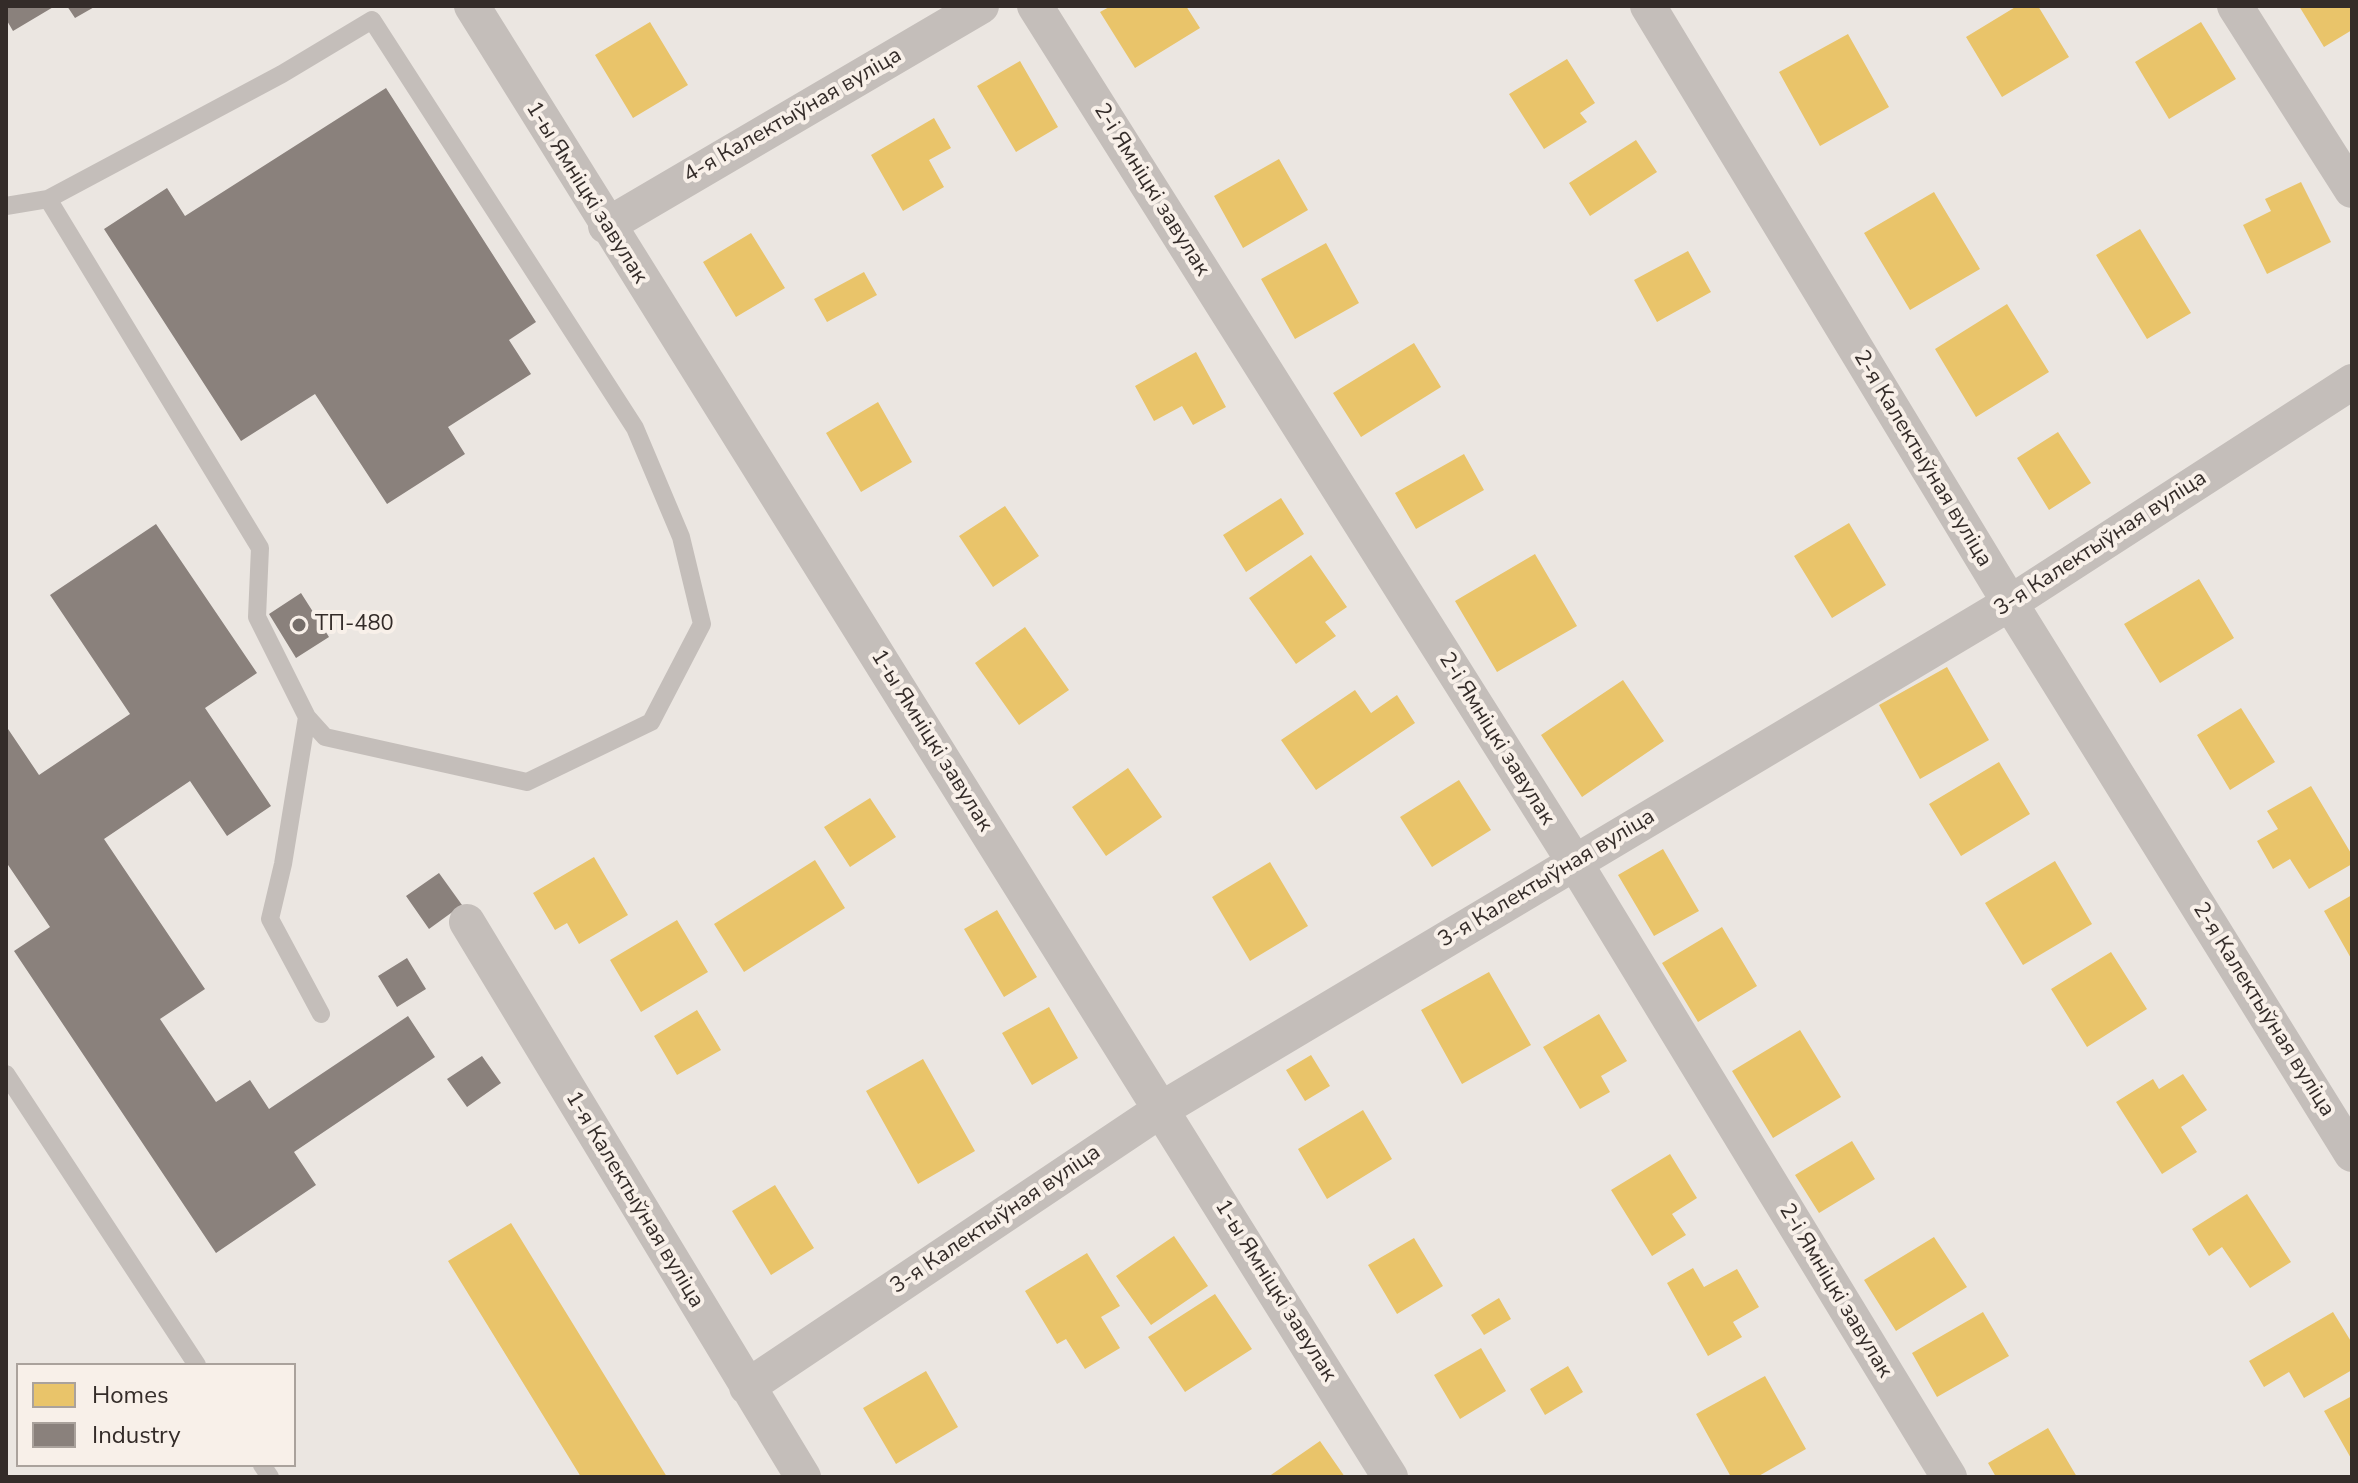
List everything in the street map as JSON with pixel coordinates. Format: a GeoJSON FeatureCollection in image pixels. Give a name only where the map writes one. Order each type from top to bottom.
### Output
{"type":"FeatureCollection","features":[{"type":"Feature","properties":{"kind":"street","name":"1-ы Ямніцкі завулак"},"geometry":{"type":"LineString","coordinates":[[472,6],[606,226],[1390,1477]]}},
{"type":"Feature","properties":{"kind":"street","name":"4-я Калектыўная вуліца"},"geometry":{"type":"LineString","coordinates":[[606,226],[981,6]]}},
{"type":"Feature","properties":{"kind":"street","name":"2-і Ямніцкі завулак"},"geometry":{"type":"LineString","coordinates":[[1035,6],[1575,863],[1949,1477]]}},
{"type":"Feature","properties":{"kind":"street","name":"2-я Калектыўная вуліца"},"geometry":{"type":"LineString","coordinates":[[1648,6],[2010,603],[2352,1154]]}},
{"type":"Feature","properties":{"kind":"street"},"geometry":{"type":"LineString","coordinates":[[2235,6],[2352,190]]}},
{"type":"Feature","properties":{"kind":"street","name":"3-я Калектыўная вуліца"},"geometry":{"type":"LineString","coordinates":[[747,1387],[1162,1109],[2010,603],[2352,382]]}},
{"type":"Feature","properties":{"kind":"street","name":"1-я Калектыўная вуліца"},"geometry":{"type":"LineString","coordinates":[[467,922],[803,1477]]}},
{"type":"Feature","properties":{"kind":"lane"},"geometry":{"type":"LineString","coordinates":[[6,206],[48,199],[282,74],[372,20],[635,428],[681,537],[702,624],[651,722],[527,782],[325,737],[307,717],[257,617],[260,548],[48,199]]}},
{"type":"Feature","properties":{"kind":"lane"},"geometry":{"type":"LineString","coordinates":[[307,717],[283,864],[270,919],[321,1014]]}},
{"type":"Feature","properties":{"kind":"lane"},"geometry":{"type":"LineString","coordinates":[[6,1074],[196,1363]]}},
{"type":"Feature","properties":{"kind":"building: Homes"},"geometry":{"type":"Polygon","coordinates":[[[1111,6],[1186,6],[1200,28],[1135,68],[1100,12],[1111,6]]]}},
{"type":"Feature","properties":{"kind":"building: Homes"},"geometry":{"type":"Polygon","coordinates":[[[2017,6],[2038,6],[2069,57],[2002,97],[1966,37],[2017,6]]]}},
{"type":"Feature","properties":{"kind":"building: Homes"},"geometry":{"type":"Polygon","coordinates":[[[2299,6],[2352,6],[2352,30],[2324,47],[2299,6]]]}},
{"type":"Feature","properties":{"kind":"building: Homes"},"geometry":{"type":"Polygon","coordinates":[[[650,22],[688,85],[633,118],[595,55],[650,22]]]}},
{"type":"Feature","properties":{"kind":"building: Homes"},"geometry":{"type":"Polygon","coordinates":[[[2201,22],[2236,79],[2169,119],[2135,62],[2201,22]]]}},
{"type":"Feature","properties":{"kind":"building: Homes"},"geometry":{"type":"Polygon","coordinates":[[[1848,34],[1889,107],[1820,146],[1779,72],[1848,34]]]}},
{"type":"Feature","properties":{"kind":"building: Homes"},"geometry":{"type":"Polygon","coordinates":[[[1567,59],[1595,103],[1580,113],[1587,122],[1544,149],[1509,94],[1567,59]]]}},
{"type":"Feature","properties":{"kind":"building: Homes"},"geometry":{"type":"Polygon","coordinates":[[[1020,61],[1058,127],[1016,152],[977,86],[1020,61]]]}},
{"type":"Feature","properties":{"kind":"building: Homes"},"geometry":{"type":"Polygon","coordinates":[[[934,118],[951,148],[929,160],[944,187],[903,211],[871,155],[934,118]]]}},
{"type":"Feature","properties":{"kind":"building: Homes"},"geometry":{"type":"Polygon","coordinates":[[[1636,140],[1657,172],[1590,216],[1569,183],[1636,140]]]}},
{"type":"Feature","properties":{"kind":"building: Homes"},"geometry":{"type":"Polygon","coordinates":[[[1279,159],[1308,210],[1243,248],[1214,196],[1279,159]]]}},
{"type":"Feature","properties":{"kind":"building: Homes"},"geometry":{"type":"Polygon","coordinates":[[[2301,182],[2331,242],[2267,274],[2243,225],[2271,211],[2265,199],[2301,182]]]}},
{"type":"Feature","properties":{"kind":"building: Homes"},"geometry":{"type":"Polygon","coordinates":[[[1934,192],[1980,269],[1910,310],[1864,233],[1934,192]]]}},
{"type":"Feature","properties":{"kind":"building: Homes"},"geometry":{"type":"Polygon","coordinates":[[[2140,229],[2191,313],[2147,339],[2096,255],[2140,229]]]}},
{"type":"Feature","properties":{"kind":"building: Homes"},"geometry":{"type":"Polygon","coordinates":[[[751,233],[785,288],[736,317],[703,262],[751,233]]]}},
{"type":"Feature","properties":{"kind":"building: Homes"},"geometry":{"type":"Polygon","coordinates":[[[1326,243],[1359,303],[1295,339],[1261,279],[1326,243]]]}},
{"type":"Feature","properties":{"kind":"building: Homes"},"geometry":{"type":"Polygon","coordinates":[[[1688,251],[1711,292],[1657,322],[1634,280],[1688,251]]]}},
{"type":"Feature","properties":{"kind":"building: Homes"},"geometry":{"type":"Polygon","coordinates":[[[864,272],[877,295],[827,322],[814,299],[864,272]]]}},
{"type":"Feature","properties":{"kind":"building: Homes"},"geometry":{"type":"Polygon","coordinates":[[[2007,304],[2049,372],[1976,417],[1935,349],[2007,304]]]}},
{"type":"Feature","properties":{"kind":"building: Homes"},"geometry":{"type":"Polygon","coordinates":[[[1414,343],[1441,387],[1361,437],[1333,393],[1414,343]]]}},
{"type":"Feature","properties":{"kind":"building: Homes"},"geometry":{"type":"Polygon","coordinates":[[[1196,352],[1226,407],[1193,425],[1182,406],[1154,421],[1135,386],[1196,352]]]}},
{"type":"Feature","properties":{"kind":"building: Homes"},"geometry":{"type":"Polygon","coordinates":[[[878,402],[912,462],[861,492],[826,433],[878,402]]]}},
{"type":"Feature","properties":{"kind":"building: Homes"},"geometry":{"type":"Polygon","coordinates":[[[2058,432],[2091,483],[2049,510],[2017,458],[2058,432]]]}},
{"type":"Feature","properties":{"kind":"building: Homes"},"geometry":{"type":"Polygon","coordinates":[[[1464,454],[1484,490],[1416,529],[1395,493],[1464,454]]]}},
{"type":"Feature","properties":{"kind":"building: Homes"},"geometry":{"type":"Polygon","coordinates":[[[1281,498],[1304,534],[1246,572],[1223,535],[1281,498]]]}},
{"type":"Feature","properties":{"kind":"building: Homes"},"geometry":{"type":"Polygon","coordinates":[[[1005,506],[1039,556],[993,587],[959,536],[1005,506]]]}},
{"type":"Feature","properties":{"kind":"building: Homes"},"geometry":{"type":"Polygon","coordinates":[[[1849,523],[1886,585],[1832,618],[1794,556],[1849,523]]]}},
{"type":"Feature","properties":{"kind":"building: Homes"},"geometry":{"type":"Polygon","coordinates":[[[1535,554],[1577,626],[1497,672],[1455,601],[1535,554]]]}},
{"type":"Feature","properties":{"kind":"building: Homes"},"geometry":{"type":"Polygon","coordinates":[[[1311,555],[1347,607],[1325,622],[1336,636],[1296,664],[1249,598],[1311,555]]]}},
{"type":"Feature","properties":{"kind":"building: Homes"},"geometry":{"type":"Polygon","coordinates":[[[2199,579],[2234,638],[2160,683],[2124,624],[2199,579]]]}},
{"type":"Feature","properties":{"kind":"building: Homes"},"geometry":{"type":"Polygon","coordinates":[[[1025,627],[1069,690],[1019,725],[975,663],[1025,627]]]}},
{"type":"Feature","properties":{"kind":"building: Homes"},"geometry":{"type":"Polygon","coordinates":[[[1947,667],[1989,740],[1920,779],[1879,705],[1947,667]]]}},
{"type":"Feature","properties":{"kind":"building: Homes"},"geometry":{"type":"Polygon","coordinates":[[[1623,680],[1664,741],[1582,797],[1541,735],[1623,680]]]}},
{"type":"Feature","properties":{"kind":"building: Homes"},"geometry":{"type":"Polygon","coordinates":[[[1355,690],[1371,713],[1397,695],[1415,723],[1316,790],[1281,740],[1355,690]]]}},
{"type":"Feature","properties":{"kind":"building: Homes"},"geometry":{"type":"Polygon","coordinates":[[[2241,708],[2275,762],[2230,790],[2197,735],[2241,708]]]}},
{"type":"Feature","properties":{"kind":"building: Homes"},"geometry":{"type":"Polygon","coordinates":[[[1999,762],[2030,814],[1961,856],[1929,804],[1999,762]]]}},
{"type":"Feature","properties":{"kind":"building: Homes"},"geometry":{"type":"Polygon","coordinates":[[[1128,768],[1162,817],[1106,856],[1072,807],[1128,768]]]}},
{"type":"Feature","properties":{"kind":"building: Homes"},"geometry":{"type":"Polygon","coordinates":[[[1459,780],[1491,830],[1432,867],[1400,817],[1459,780]]]}},
{"type":"Feature","properties":{"kind":"building: Homes"},"geometry":{"type":"Polygon","coordinates":[[[2311,786],[2352,855],[2352,864],[2309,889],[2290,859],[2273,869],[2257,841],[2278,829],[2267,811],[2311,786]]]}},
{"type":"Feature","properties":{"kind":"building: Homes"},"geometry":{"type":"Polygon","coordinates":[[[870,798],[896,837],[850,867],[824,827],[870,798]]]}},
{"type":"Feature","properties":{"kind":"building: Homes"},"geometry":{"type":"Polygon","coordinates":[[[1663,849],[1699,911],[1654,936],[1618,875],[1663,849]]]}},
{"type":"Feature","properties":{"kind":"building: Homes"},"geometry":{"type":"Polygon","coordinates":[[[594,857],[628,915],[579,944],[567,923],[555,930],[533,893],[594,857]]]}},
{"type":"Feature","properties":{"kind":"building: Homes"},"geometry":{"type":"Polygon","coordinates":[[[815,860],[845,908],[744,972],[714,924],[815,860]]]}},
{"type":"Feature","properties":{"kind":"building: Homes"},"geometry":{"type":"Polygon","coordinates":[[[2055,861],[2092,924],[2023,965],[1985,903],[2055,861]]]}},
{"type":"Feature","properties":{"kind":"building: Homes"},"geometry":{"type":"Polygon","coordinates":[[[1270,862],[1308,926],[1250,961],[1212,897],[1270,862]]]}},
{"type":"Feature","properties":{"kind":"building: Homes"},"geometry":{"type":"Polygon","coordinates":[[[2352,895],[2352,960],[2324,911],[2352,895]]]}},
{"type":"Feature","properties":{"kind":"building: Homes"},"geometry":{"type":"Polygon","coordinates":[[[997,910],[1037,977],[1004,997],[964,929],[997,910]]]}},
{"type":"Feature","properties":{"kind":"building: Homes"},"geometry":{"type":"Polygon","coordinates":[[[677,920],[708,972],[641,1012],[610,960],[677,920]]]}},
{"type":"Feature","properties":{"kind":"building: Homes"},"geometry":{"type":"Polygon","coordinates":[[[1722,927],[1757,986],[1698,1022],[1662,963],[1722,927]]]}},
{"type":"Feature","properties":{"kind":"building: Homes"},"geometry":{"type":"Polygon","coordinates":[[[2111,952],[2147,1009],[2087,1047],[2051,989],[2111,952]]]}},
{"type":"Feature","properties":{"kind":"building: Homes"},"geometry":{"type":"Polygon","coordinates":[[[1489,972],[1531,1045],[1462,1084],[1421,1010],[1489,972]]]}},
{"type":"Feature","properties":{"kind":"building: Homes"},"geometry":{"type":"Polygon","coordinates":[[[1049,1007],[1078,1058],[1032,1085],[1002,1033],[1049,1007]]]}},
{"type":"Feature","properties":{"kind":"building: Homes"},"geometry":{"type":"Polygon","coordinates":[[[697,1010],[721,1050],[677,1075],[654,1036],[697,1010]]]}},
{"type":"Feature","properties":{"kind":"building: Homes"},"geometry":{"type":"Polygon","coordinates":[[[1599,1014],[1627,1061],[1601,1076],[1610,1092],[1580,1109],[1543,1047],[1599,1014]]]}},
{"type":"Feature","properties":{"kind":"building: Homes"},"geometry":{"type":"Polygon","coordinates":[[[1800,1030],[1841,1097],[1773,1138],[1732,1071],[1800,1030]]]}},
{"type":"Feature","properties":{"kind":"building: Homes"},"geometry":{"type":"Polygon","coordinates":[[[1311,1055],[1330,1086],[1305,1101],[1286,1070],[1311,1055]]]}},
{"type":"Feature","properties":{"kind":"building: Homes"},"geometry":{"type":"Polygon","coordinates":[[[923,1059],[975,1151],[918,1184],[866,1091],[923,1059]]]}},
{"type":"Feature","properties":{"kind":"building: Homes"},"geometry":{"type":"Polygon","coordinates":[[[2183,1074],[2207,1110],[2181,1127],[2197,1152],[2162,1174],[2116,1102],[2153,1079],[2159,1089],[2183,1074]]]}},
{"type":"Feature","properties":{"kind":"building: Homes"},"geometry":{"type":"Polygon","coordinates":[[[1363,1110],[1392,1159],[1327,1199],[1298,1149],[1363,1110]]]}},
{"type":"Feature","properties":{"kind":"building: Homes"},"geometry":{"type":"Polygon","coordinates":[[[1852,1141],[1875,1179],[1819,1213],[1795,1175],[1852,1141]]]}},
{"type":"Feature","properties":{"kind":"building: Homes"},"geometry":{"type":"Polygon","coordinates":[[[1670,1154],[1697,1198],[1672,1214],[1686,1235],[1652,1256],[1611,1190],[1670,1154]]]}},
{"type":"Feature","properties":{"kind":"building: Homes"},"geometry":{"type":"Polygon","coordinates":[[[775,1185],[814,1248],[771,1275],[732,1211],[775,1185]]]}},
{"type":"Feature","properties":{"kind":"building: Homes"},"geometry":{"type":"Polygon","coordinates":[[[2247,1194],[2291,1262],[2250,1288],[2222,1247],[2209,1256],[2192,1229],[2247,1194]]]}},
{"type":"Feature","properties":{"kind":"building: Homes"},"geometry":{"type":"Polygon","coordinates":[[[511,1223],[667,1477],[581,1477],[448,1261],[511,1223]]]}},
{"type":"Feature","properties":{"kind":"building: Homes"},"geometry":{"type":"Polygon","coordinates":[[[1174,1236],[1208,1286],[1151,1325],[1116,1276],[1174,1236]]]}},
{"type":"Feature","properties":{"kind":"building: Homes"},"geometry":{"type":"Polygon","coordinates":[[[1934,1237],[1967,1287],[1896,1331],[1864,1280],[1934,1237]]]}},
{"type":"Feature","properties":{"kind":"building: Homes"},"geometry":{"type":"Polygon","coordinates":[[[1414,1238],[1443,1286],[1397,1314],[1368,1265],[1414,1238]]]}},
{"type":"Feature","properties":{"kind":"building: Homes"},"geometry":{"type":"Polygon","coordinates":[[[1087,1253],[1120,1306],[1101,1317],[1120,1348],[1085,1369],[1066,1339],[1057,1344],[1025,1291],[1087,1253]]]}},
{"type":"Feature","properties":{"kind":"building: Homes"},"geometry":{"type":"Polygon","coordinates":[[[1693,1268],[1704,1287],[1737,1269],[1759,1307],[1733,1322],[1742,1337],[1708,1356],[1667,1283],[1693,1268]]]}},
{"type":"Feature","properties":{"kind":"building: Homes"},"geometry":{"type":"Polygon","coordinates":[[[1215,1294],[1252,1349],[1185,1392],[1148,1337],[1215,1294]]]}},
{"type":"Feature","properties":{"kind":"building: Homes"},"geometry":{"type":"Polygon","coordinates":[[[1499,1298],[1511,1319],[1484,1335],[1471,1315],[1499,1298]]]}},
{"type":"Feature","properties":{"kind":"building: Homes"},"geometry":{"type":"Polygon","coordinates":[[[1983,1312],[2009,1356],[1937,1397],[1912,1353],[1983,1312]]]}},
{"type":"Feature","properties":{"kind":"building: Homes"},"geometry":{"type":"Polygon","coordinates":[[[2333,1312],[2352,1343],[2352,1370],[2304,1398],[2289,1372],[2264,1387],[2249,1361],[2333,1312]]]}},
{"type":"Feature","properties":{"kind":"building: Homes"},"geometry":{"type":"Polygon","coordinates":[[[1481,1348],[1506,1391],[1460,1419],[1434,1375],[1481,1348]]]}},
{"type":"Feature","properties":{"kind":"building: Homes"},"geometry":{"type":"Polygon","coordinates":[[[1568,1366],[1583,1392],[1545,1415],[1530,1389],[1568,1366]]]}},
{"type":"Feature","properties":{"kind":"building: Homes"},"geometry":{"type":"Polygon","coordinates":[[[926,1371],[958,1427],[896,1464],[863,1408],[926,1371]]]}},
{"type":"Feature","properties":{"kind":"building: Homes"},"geometry":{"type":"Polygon","coordinates":[[[1765,1376],[1806,1449],[1757,1477],[1731,1477],[1696,1414],[1765,1376]]]}},
{"type":"Feature","properties":{"kind":"building: Homes"},"geometry":{"type":"Polygon","coordinates":[[[2352,1396],[2352,1460],[2324,1411],[2352,1396]]]}},
{"type":"Feature","properties":{"kind":"building: Homes"},"geometry":{"type":"Polygon","coordinates":[[[2048,1428],[2077,1477],[1996,1477],[1988,1463],[2048,1428]]]}},
{"type":"Feature","properties":{"kind":"building: Homes"},"geometry":{"type":"Polygon","coordinates":[[[1320,1441],[1345,1477],[1268,1477],[1320,1441]]]}},
{"type":"Feature","properties":{"kind":"building: Industry"},"geometry":{"type":"Polygon","coordinates":[[[6,6],[55,6],[13,31],[6,19],[6,6]]]}},
{"type":"Feature","properties":{"kind":"building: Industry"},"geometry":{"type":"Polygon","coordinates":[[[67,6],[96,6],[75,18],[67,6]]]}},
{"type":"Feature","properties":{"kind":"building: Industry"},"geometry":{"type":"Polygon","coordinates":[[[386,88],[536,322],[509,340],[531,374],[448,427],[465,454],[387,504],[315,394],[241,441],[104,229],[167,188],[185,216],[386,88]]]}},
{"type":"Feature","properties":{"kind":"building: Industry"},"geometry":{"type":"Polygon","coordinates":[[[156,524],[257,673],[205,708],[271,806],[227,836],[190,781],[104,839],[205,989],[160,1019],[216,1102],[250,1080],[269,1109],[408,1016],[435,1057],[294,1152],[316,1185],[216,1253],[14,951],[50,927],[6,862],[6,726],[39,775],[130,714],[50,595],[156,524]]]}},
{"type":"Feature","properties":{"kind":"building: Industry","name":"ТП-480"},"geometry":{"type":"Polygon","coordinates":[[[301,593],[329,637],[296,658],[269,614],[301,593]]]}},
{"type":"Feature","properties":{"kind":"building: Industry"},"geometry":{"type":"Polygon","coordinates":[[[439,873],[462,905],[429,929],[406,896],[439,873]]]}},
{"type":"Feature","properties":{"kind":"building: Industry"},"geometry":{"type":"Polygon","coordinates":[[[407,958],[426,989],[397,1007],[378,976],[407,958]]]}},
{"type":"Feature","properties":{"kind":"building: Industry"},"geometry":{"type":"Polygon","coordinates":[[[482,1056],[501,1083],[467,1107],[447,1079],[482,1056]]]}},
{"type":"Feature","properties":{"kind":"place","name":"ТП-480"},"geometry":{"type":"Point","coordinates":[299,625]}}]}
